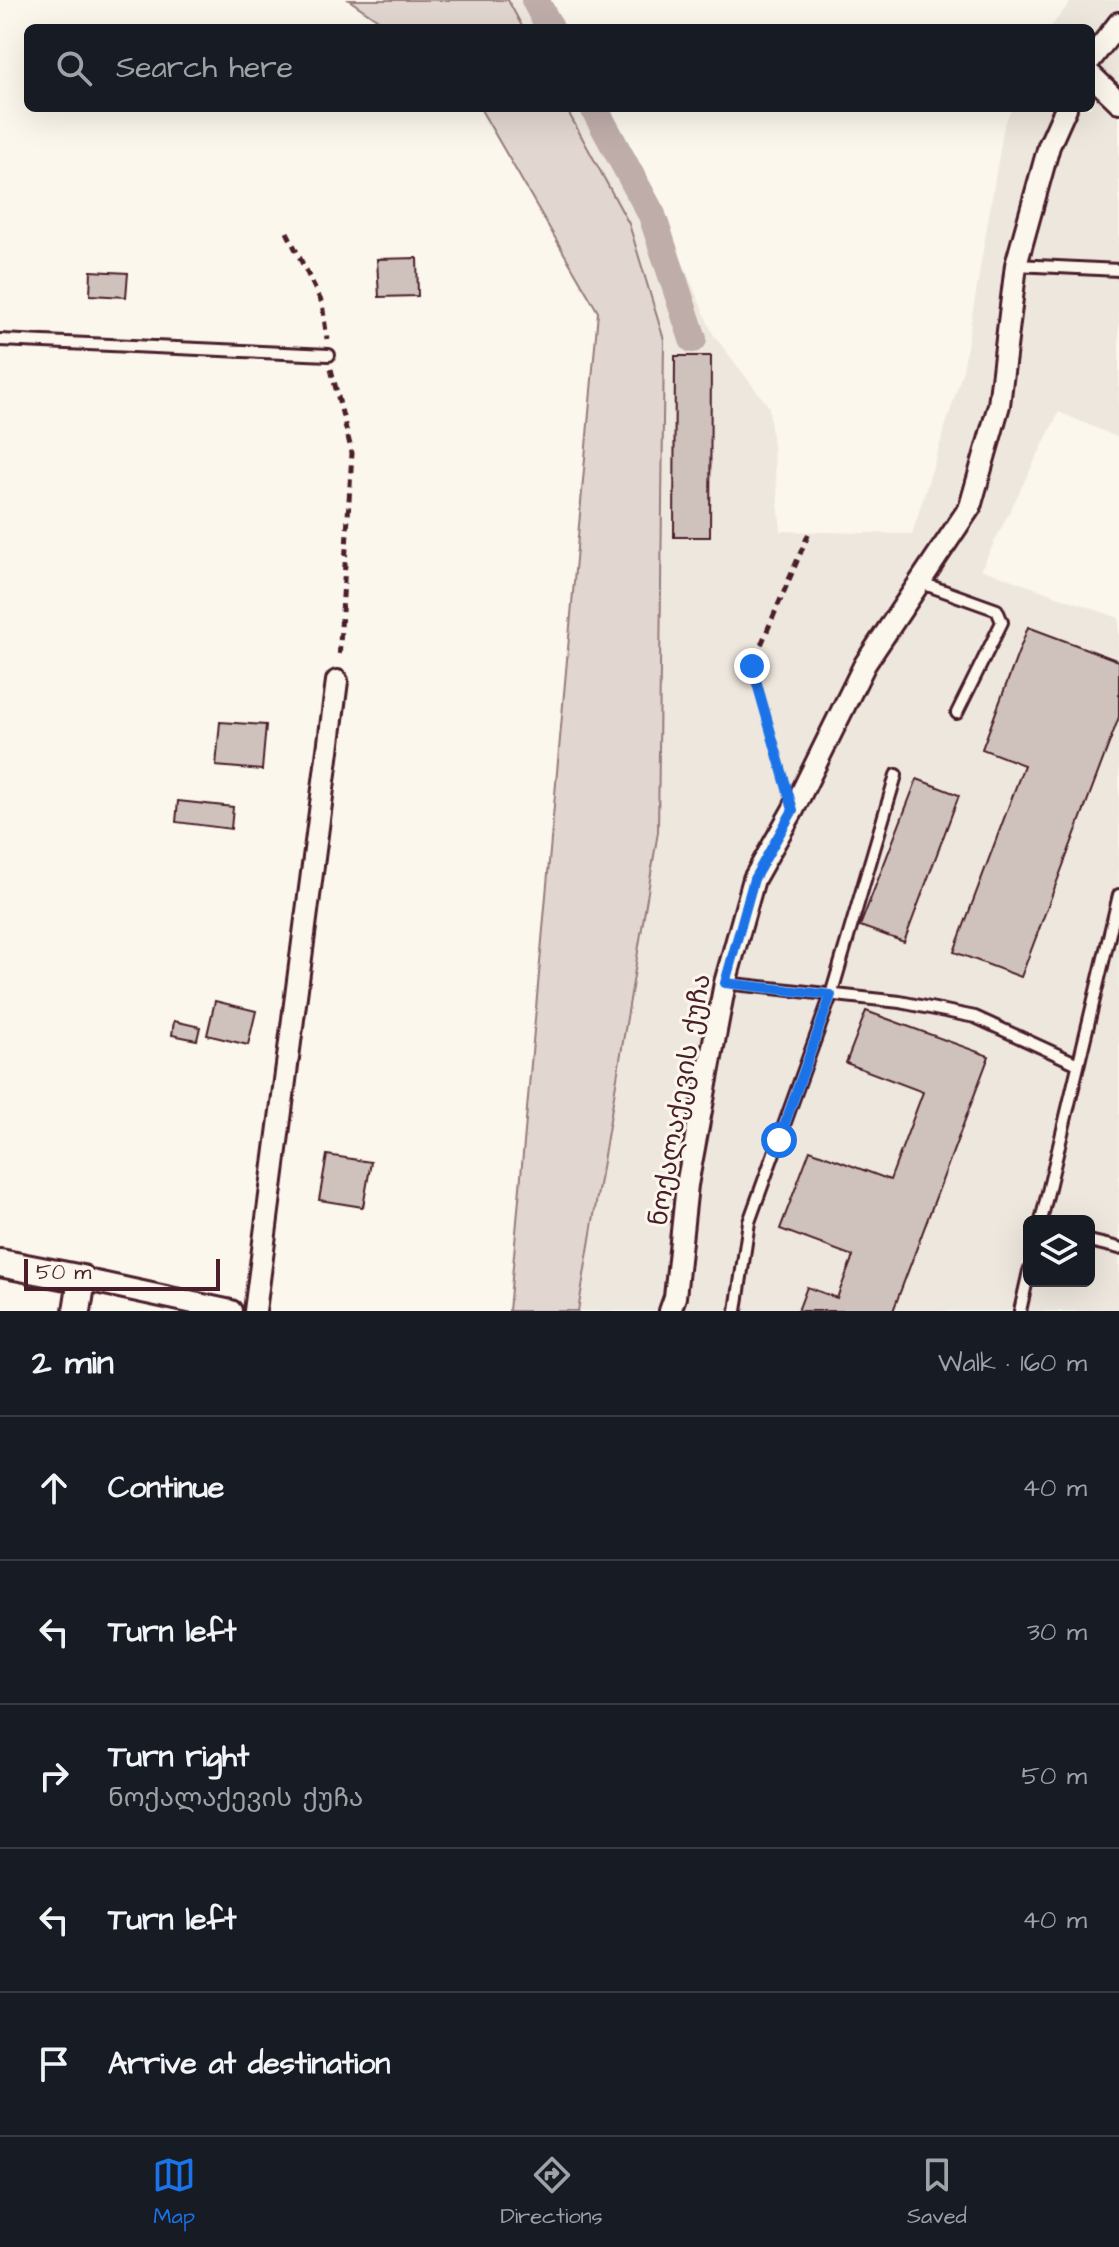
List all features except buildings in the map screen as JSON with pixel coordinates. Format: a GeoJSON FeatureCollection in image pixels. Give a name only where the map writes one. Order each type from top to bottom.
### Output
{"type":"FeatureCollection","features":[{"type":"Feature","properties":{"kind":"street"},"geometry":{"type":"LineString","coordinates":[[1095,54],[1119,23]]}},
{"type":"Feature","properties":{"kind":"street"},"geometry":{"type":"LineString","coordinates":[[1095,79],[1119,102]]}},
{"type":"Feature","properties":{"kind":"street","name":"ნოქალაქევის ქუჩა"},"geometry":{"type":"LineString","coordinates":[[670,1311],[675,1297],[687,1185],[725,983],[754,879],[793,810],[865,664],[970,507],[999,405],[1016,265],[1049,146],[1064,112]]}},
{"type":"Feature","properties":{"kind":"street"},"geometry":{"type":"LineString","coordinates":[[255,1311],[337,681]]}},
{"type":"Feature","properties":{"kind":"street"},"geometry":{"type":"LineString","coordinates":[[0,1263],[231,1311]]}},
{"type":"Feature","properties":{"kind":"street"},"geometry":{"type":"LineString","coordinates":[[77,1311],[82,1279]]}},
{"type":"Feature","properties":{"kind":"lane"},"geometry":{"type":"LineString","coordinates":[[1016,265],[1119,270]]}},
{"type":"Feature","properties":{"kind":"lane"},"geometry":{"type":"LineString","coordinates":[[0,340],[329,355]]}},
{"type":"Feature","properties":{"kind":"lane"},"geometry":{"type":"LineString","coordinates":[[919,582],[997,610],[1002,622],[957,713]]}},
{"type":"Feature","properties":{"kind":"lane"},"geometry":{"type":"LineString","coordinates":[[736,1311],[749,1222],[831,995],[896,775]]}},
{"type":"Feature","properties":{"kind":"lane"},"geometry":{"type":"LineString","coordinates":[[1042,1215],[1119,895]]}},
{"type":"Feature","properties":{"kind":"lane"},"geometry":{"type":"LineString","coordinates":[[725,983],[900,1002],[975,1017],[1078,1064]]}},
{"type":"Feature","properties":{"kind":"lane"},"geometry":{"type":"LineString","coordinates":[[1095,1242],[1119,1248]]}},
{"type":"Feature","properties":{"kind":"lane"},"geometry":{"type":"LineString","coordinates":[[1020,1311],[1025,1287]]}},
{"type":"Feature","properties":{"kind":"path"},"geometry":{"type":"LineString","coordinates":[[287,232],[322,303],[332,380],[352,453],[337,681]]}},
{"type":"Feature","properties":{"kind":"path"},"geometry":{"type":"LineString","coordinates":[[793,810],[752,666],[809,533]]}},
{"type":"Feature","properties":{"kind":"shaded area"},"geometry":{"type":"Polygon","coordinates":[[[349,0],[508,0],[521,24],[384,24],[349,0]]]}},
{"type":"Feature","properties":{"kind":"shaded area"},"geometry":{"type":"Polygon","coordinates":[[[508,0],[550,0],[562,24],[521,24],[508,0]]]}},
{"type":"Feature","properties":{"kind":"shaded area"},"geometry":{"type":"Polygon","coordinates":[[[1072,0],[1119,0],[1119,438],[1059,412],[981,569],[1119,618],[1119,1311],[578,1311],[658,832],[664,340],[568,112],[609,112],[663,216],[713,334],[769,407],[781,531],[912,534],[963,370],[1004,125],[1010,112],[1095,112],[1095,24],[1053,24],[1072,0]]]}},
{"type":"Feature","properties":{"kind":"shaded area"},"geometry":{"type":"Polygon","coordinates":[[[482,112],[568,112],[629,224],[664,340],[658,832],[578,1311],[509,1311],[598,312],[482,112]]]}},
{"type":"Feature","properties":{"kind":"waterway"},"geometry":{"type":"LineString","coordinates":[[535,0],[548,24]]}},
{"type":"Feature","properties":{"kind":"waterway"},"geometry":{"type":"LineString","coordinates":[[596,112],[652,215],[693,339]]}},
{"type":"Feature","properties":{"kind":"route"},"geometry":{"type":"LineString","coordinates":[[752,666],[793,810],[754,879],[725,983],[831,995],[779,1140]]}}]}
